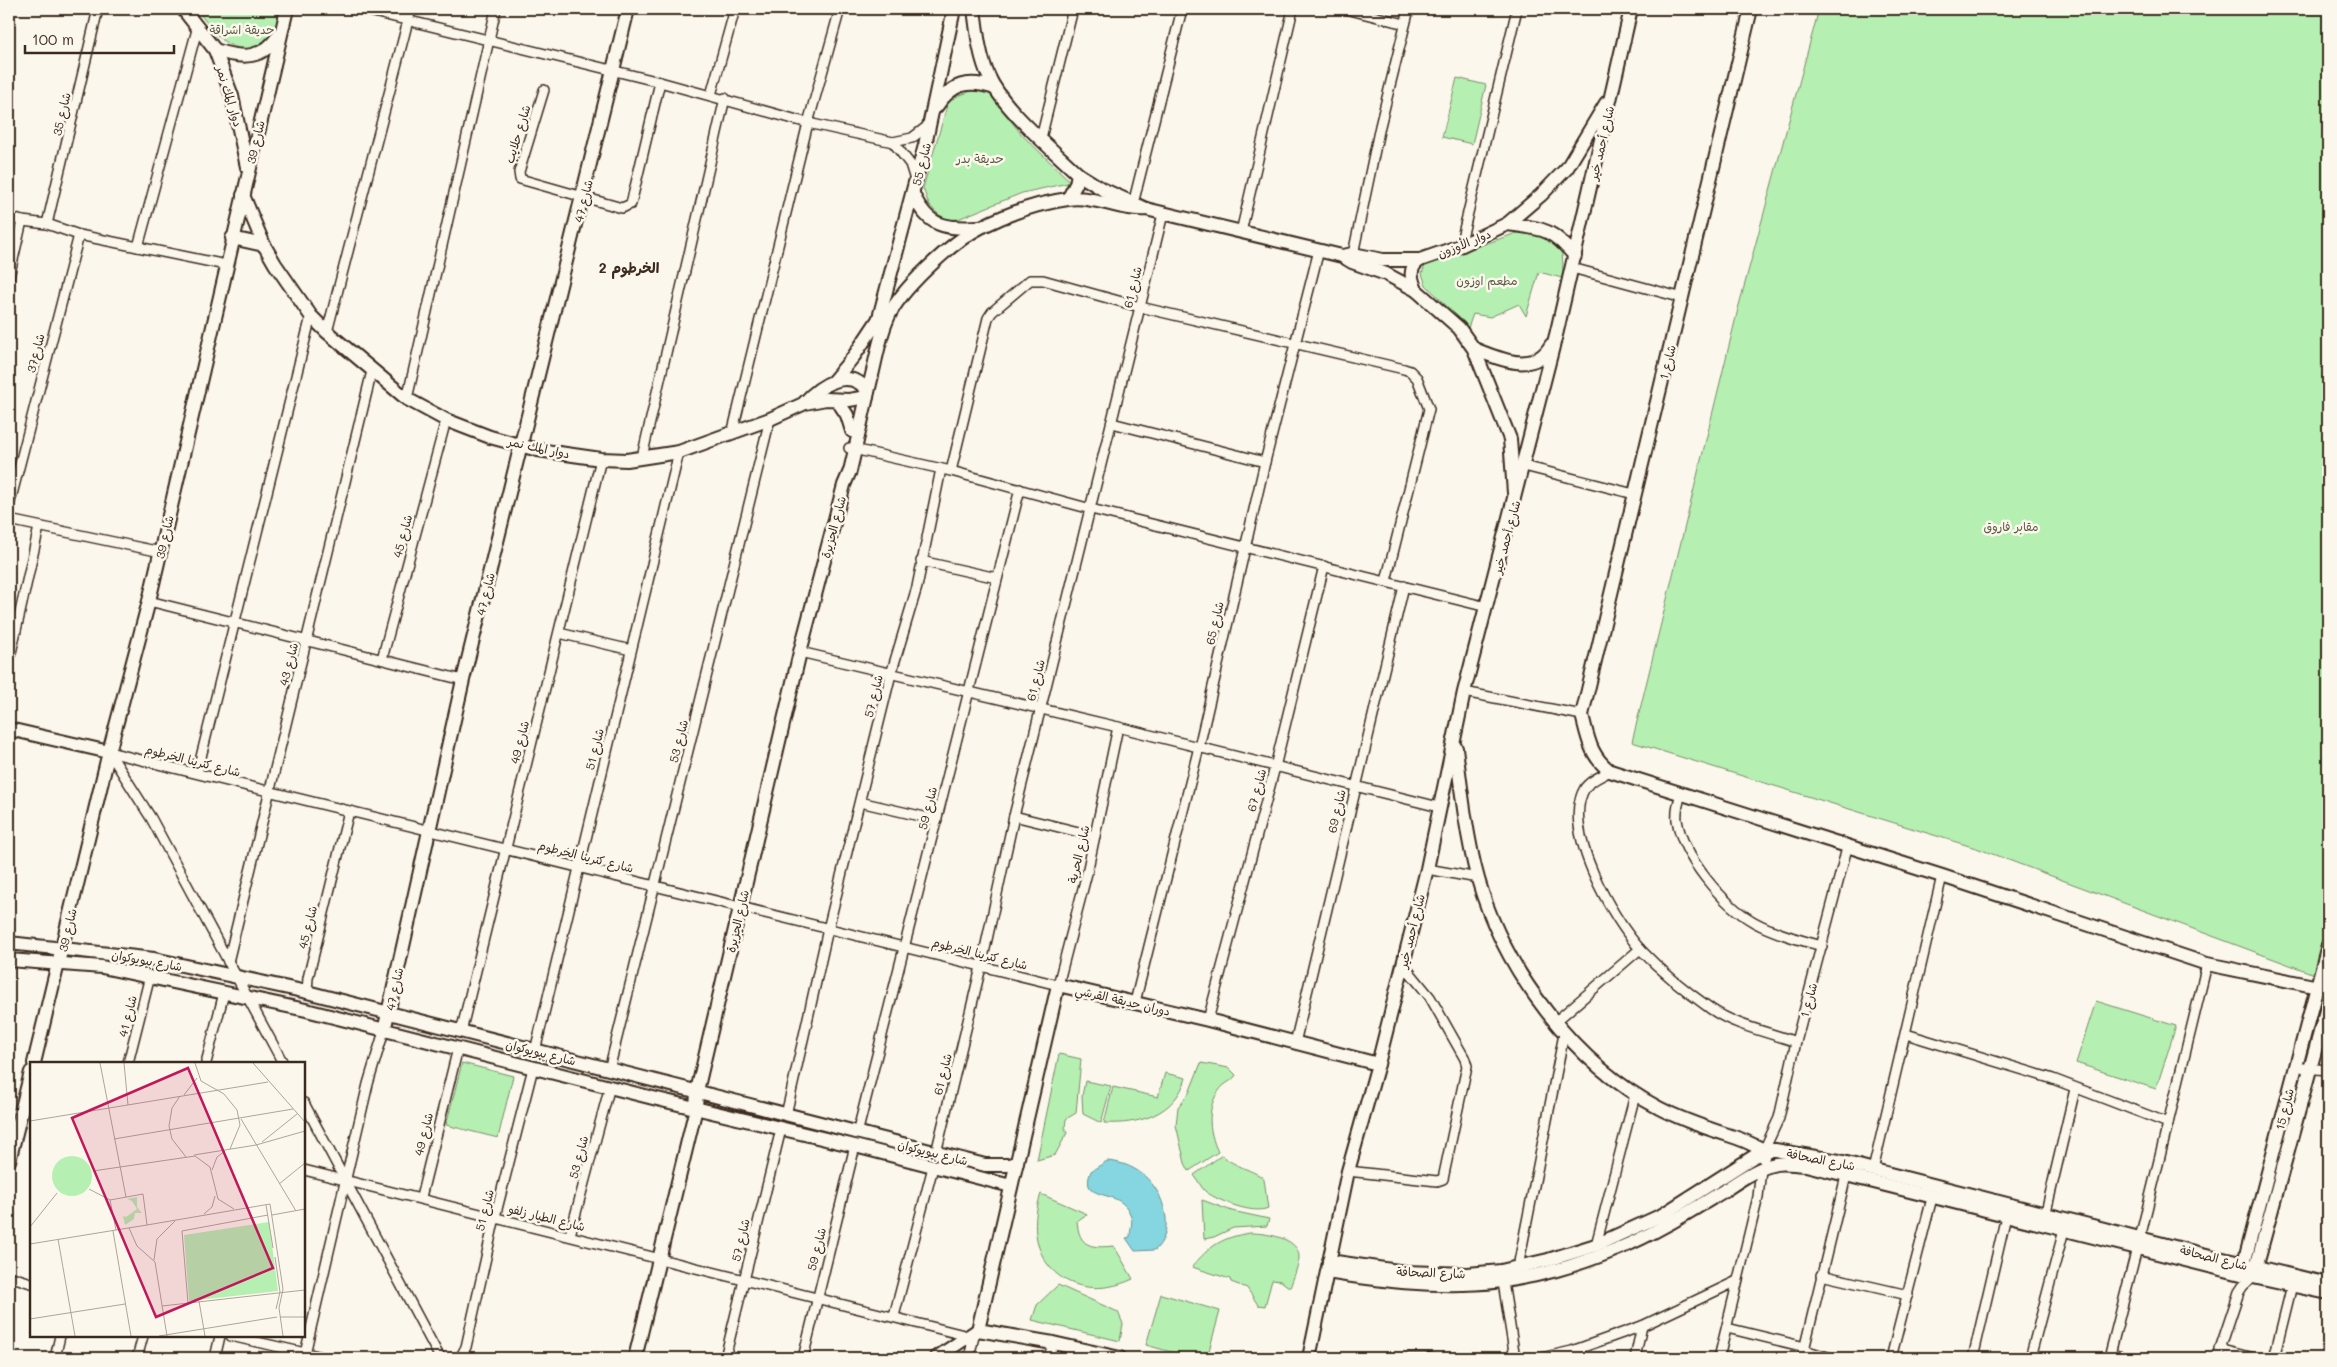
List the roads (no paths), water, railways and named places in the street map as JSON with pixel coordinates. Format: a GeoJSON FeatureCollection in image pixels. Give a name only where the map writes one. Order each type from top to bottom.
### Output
{"type":"FeatureCollection","features":[{"type":"Feature","properties":{"kind":"street","name":"شارع 35"},"geometry":{"type":"LineString","coordinates":[[47,224],[98,9]]}},
{"type":"Feature","properties":{"kind":"street","name":"دوار المك نمر"},"geometry":{"type":"LineString","coordinates":[[183,9],[215,50],[232,96],[248,172]]}},
{"type":"Feature","properties":{"kind":"street","name":"شارع 39"},"geometry":{"type":"LineString","coordinates":[[34,1062],[109,752],[149,601],[232,238],[287,9]]}},
{"type":"Feature","properties":{"kind":"street"},"geometry":{"type":"LineString","coordinates":[[361,9],[711,94],[808,123],[893,142],[912,138],[931,118],[942,97],[957,86],[979,83],[995,88]]}},
{"type":"Feature","properties":{"kind":"street"},"geometry":{"type":"LineString","coordinates":[[327,332],[411,9]]}},
{"type":"Feature","properties":{"kind":"street"},"geometry":{"type":"LineString","coordinates":[[407,399],[496,9]]}},
{"type":"Feature","properties":{"kind":"street","name":"شارع 47"},"geometry":{"type":"LineString","coordinates":[[305,1356],[368,1084],[388,1014],[463,680],[584,197],[628,9]]}},
{"type":"Feature","properties":{"kind":"street"},"geometry":{"type":"LineString","coordinates":[[711,94],[734,9]]}},
{"type":"Feature","properties":{"kind":"street"},"geometry":{"type":"LineString","coordinates":[[732,434],[808,123],[840,9]]}},
{"type":"Feature","properties":{"kind":"street","name":"شارع 55"},"geometry":{"type":"LineString","coordinates":[[883,318],[915,188],[954,9]]}},
{"type":"Feature","properties":{"kind":"street"},"geometry":{"type":"LineString","coordinates":[[974,9],[984,65],[995,88],[1041,138],[1078,174],[1133,206]]}},
{"type":"Feature","properties":{"kind":"street"},"geometry":{"type":"LineString","coordinates":[[1041,138],[1073,9]]}},
{"type":"Feature","properties":{"kind":"street"},"geometry":{"type":"LineString","coordinates":[[1133,206],[1182,9]]}},
{"type":"Feature","properties":{"kind":"street"},"geometry":{"type":"LineString","coordinates":[[1241,232],[1293,9]]}},
{"type":"Feature","properties":{"kind":"street"},"geometry":{"type":"LineString","coordinates":[[1346,9],[1405,24]]}},
{"type":"Feature","properties":{"kind":"street"},"geometry":{"type":"LineString","coordinates":[[1349,257],[1409,9]]}},
{"type":"Feature","properties":{"kind":"street"},"geometry":{"type":"LineString","coordinates":[[1460,246],[1517,9]]}},
{"type":"Feature","properties":{"kind":"street","name":"شارع أحمد خير"},"geometry":{"type":"LineString","coordinates":[[1378,1064],[1427,868],[1464,692],[1515,503],[1574,262],[1631,9]]}},
{"type":"Feature","properties":{"kind":"street","name":"شارع 1"},"geometry":{"type":"LineString","coordinates":[[1582,715],[1751,9]]}},
{"type":"Feature","properties":{"kind":"street"},"geometry":{"type":"LineString","coordinates":[[138,247],[198,26]]}},
{"type":"Feature","properties":{"kind":"street"},"geometry":{"type":"LineString","coordinates":[[215,50],[242,58],[256,54],[268,47],[283,27]]}},
{"type":"Feature","properties":{"kind":"street"},"geometry":{"type":"LineString","coordinates":[[584,197],[622,208],[631,204],[660,82]]}},
{"type":"Feature","properties":{"kind":"street","name":"دوار الأوزون"},"geometry":{"type":"LineString","coordinates":[[1349,257],[1384,260],[1420,260],[1460,246],[1507,224],[1541,195],[1567,168],[1588,136],[1614,87]]}},
{"type":"Feature","properties":{"kind":"street","name":"شارع حلايب"},"geometry":{"type":"LineString","coordinates":[[544,90],[521,164],[520,179],[584,197]]}},
{"type":"Feature","properties":{"kind":"street"},"geometry":{"type":"LineString","coordinates":[[642,458],[725,98]]}},
{"type":"Feature","properties":{"kind":"street"},"geometry":{"type":"LineString","coordinates":[[893,142],[910,164],[915,188],[926,216],[943,227],[980,227]]}},
{"type":"Feature","properties":{"kind":"street"},"geometry":{"type":"LineString","coordinates":[[1068,199],[1076,184],[1078,174]]}},
{"type":"Feature","properties":{"kind":"street","name":"دوار المك نمر"},"geometry":{"type":"LineString","coordinates":[[243,196],[264,245],[311,316],[372,371],[407,399],[446,420],[490,437],[522,444],[538,450],[601,459],[642,458],[679,452],[732,434],[803,404],[809,397],[833,381],[883,318]]}},
{"type":"Feature","properties":{"kind":"street"},"geometry":{"type":"LineString","coordinates":[[883,318],[924,273],[952,247],[980,227],[1026,209],[1068,199],[1133,206],[1349,257],[1416,290],[1459,328],[1474,349],[1510,439],[1515,503]]}},
{"type":"Feature","properties":{"kind":"street","name":"شارع 61"},"geometry":{"type":"LineString","coordinates":[[936,1153],[981,967],[1014,816],[1163,214]]}},
{"type":"Feature","properties":{"kind":"street"},"geometry":{"type":"LineString","coordinates":[[9,216],[22,221],[47,224],[79,235],[226,265]]}},
{"type":"Feature","properties":{"kind":"street"},"geometry":{"type":"LineString","coordinates":[[9,277],[22,221]]}},
{"type":"Feature","properties":{"kind":"street"},"geometry":{"type":"LineString","coordinates":[[1507,224],[1547,231],[1559,237],[1574,262],[1683,298]]}},
{"type":"Feature","properties":{"kind":"street","name":"شارع37"},"geometry":{"type":"LineString","coordinates":[[9,506],[79,235]]}},
{"type":"Feature","properties":{"kind":"street"},"geometry":{"type":"LineString","coordinates":[[232,238],[264,245]]}},
{"type":"Feature","properties":{"kind":"street","name":"شارع 65"},"geometry":{"type":"LineString","coordinates":[[1135,1002],[1199,747],[1265,462],[1318,250]]}},
{"type":"Feature","properties":{"kind":"street"},"geometry":{"type":"LineString","coordinates":[[1416,290],[1411,278],[1412,270],[1414,264],[1420,260]]}},
{"type":"Feature","properties":{"kind":"street"},"geometry":{"type":"LineString","coordinates":[[951,471],[986,325],[992,312],[1030,280],[1036,279],[1140,307],[1410,371],[1417,378],[1428,404],[1428,413],[1386,581]]}},
{"type":"Feature","properties":{"kind":"street"},"geometry":{"type":"LineString","coordinates":[[197,773],[311,316]]}},
{"type":"Feature","properties":{"kind":"street","name":"شارع الجزيرة"},"geometry":{"type":"LineString","coordinates":[[852,448],[883,318]]}},
{"type":"Feature","properties":{"kind":"street"},"geometry":{"type":"LineString","coordinates":[[1474,349],[1507,362],[1530,361],[1544,355],[1557,332]]}},
{"type":"Feature","properties":{"kind":"street","name":"شارع 43"},"geometry":{"type":"LineString","coordinates":[[228,962],[372,371]]}},
{"type":"Feature","properties":{"kind":"street"},"geometry":{"type":"LineString","coordinates":[[833,381],[846,377],[864,393]]}},
{"type":"Feature","properties":{"kind":"street"},"geometry":{"type":"LineString","coordinates":[[803,404],[826,399],[837,400],[864,393]]}},
{"type":"Feature","properties":{"kind":"street","name":"شارع الجزيرة"},"geometry":{"type":"LineString","coordinates":[[636,1358],[696,1108],[697,1090],[800,652],[844,485],[850,471],[852,431],[864,393]]}},
{"type":"Feature","properties":{"kind":"street"},"geometry":{"type":"LineString","coordinates":[[837,400],[847,415],[852,431]]}},
{"type":"Feature","properties":{"kind":"street","name":"شارع 53"},"geometry":{"type":"LineString","coordinates":[[609,1070],[770,419]]}},
{"type":"Feature","properties":{"kind":"street","name":"شارع 45"},"geometry":{"type":"LineString","coordinates":[[382,659],[446,420]]}},
{"type":"Feature","properties":{"kind":"street"},"geometry":{"type":"LineString","coordinates":[[1112,423],[1265,462]]}},
{"type":"Feature","properties":{"kind":"street"},"geometry":{"type":"LineString","coordinates":[[852,448],[951,471],[1090,509],[1487,607]]}},
{"type":"Feature","properties":{"kind":"street","name":"شارع 51"},"geometry":{"type":"LineString","coordinates":[[535,1051],[679,452]]}},
{"type":"Feature","properties":{"kind":"street","name":"شارع 49"},"geometry":{"type":"LineString","coordinates":[[461,1032],[601,459]]}},
{"type":"Feature","properties":{"kind":"street"},"geometry":{"type":"LineString","coordinates":[[1524,466],[1634,494]]}},
{"type":"Feature","properties":{"kind":"street","name":"شارع 57"},"geometry":{"type":"LineString","coordinates":[[786,1115],[828,929],[891,674],[917,587],[942,469]]}},
{"type":"Feature","properties":{"kind":"street","name":"شارع 59"},"geometry":{"type":"LineString","coordinates":[[803,1358],[1020,489]]}},
{"type":"Feature","properties":{"kind":"street"},"geometry":{"type":"LineString","coordinates":[[9,520],[160,552]]}},
{"type":"Feature","properties":{"kind":"street"},"geometry":{"type":"LineString","coordinates":[[9,662],[39,526]]}},
{"type":"Feature","properties":{"kind":"street"},"geometry":{"type":"LineString","coordinates":[[921,561],[997,578]]}},
{"type":"Feature","properties":{"kind":"street","name":"شارع 67"},"geometry":{"type":"LineString","coordinates":[[1208,1020],[1275,767],[1324,566]]}},
{"type":"Feature","properties":{"kind":"street","name":"شارع 69"},"geometry":{"type":"LineString","coordinates":[[1295,1043],[1404,586]]}},
{"type":"Feature","properties":{"kind":"street"},"geometry":{"type":"LineString","coordinates":[[149,601],[463,680]]}},
{"type":"Feature","properties":{"kind":"street"},"geometry":{"type":"LineString","coordinates":[[558,633],[631,650]]}},
{"type":"Feature","properties":{"kind":"street"},"geometry":{"type":"LineString","coordinates":[[800,652],[1118,727],[1439,807]]}},
{"type":"Feature","properties":{"kind":"street"},"geometry":{"type":"LineString","coordinates":[[1464,692],[1582,715],[1590,749],[1599,763],[1610,772],[1847,848],[1942,876],[2207,964],[2295,984],[2322,988]]}},
{"type":"Feature","properties":{"kind":"street","name":"شارع الحرية"},"geometry":{"type":"LineString","coordinates":[[1058,986],[1095,836],[1118,727]]}},
{"type":"Feature","properties":{"kind":"street"},"geometry":{"type":"LineString","coordinates":[[9,729],[109,752],[151,818],[282,1062]]}},
{"type":"Feature","properties":{"kind":"street"},"geometry":{"type":"LineString","coordinates":[[1454,738],[1478,878],[1492,917],[1516,965],[1564,1034],[1635,1095],[1660,1109],[1743,1140],[1764,1150],[1758,1197],[1719,1358]]}},
{"type":"Feature","properties":{"kind":"street","name":"شارع كترينا الخرطوم"},"geometry":{"type":"LineString","coordinates":[[109,752],[1058,986]]}},
{"type":"Feature","properties":{"kind":"street"},"geometry":{"type":"LineString","coordinates":[[1610,772],[1586,786],[1581,795],[1579,814],[1580,835],[1591,870],[1610,905],[1640,948],[1671,977],[1712,1010],[1743,1024],[1796,1042]]}},
{"type":"Feature","properties":{"kind":"street"},"geometry":{"type":"LineString","coordinates":[[1680,794],[1676,811],[1680,832],[1695,864],[1720,893],[1753,922],[1822,946]]}},
{"type":"Feature","properties":{"kind":"street"},"geometry":{"type":"LineString","coordinates":[[860,802],[937,820]]}},
{"type":"Feature","properties":{"kind":"street","name":"شارع 45"},"geometry":{"type":"LineString","coordinates":[[306,992],[349,811]]}},
{"type":"Feature","properties":{"kind":"street"},"geometry":{"type":"LineString","coordinates":[[1014,816],[1095,836]]}},
{"type":"Feature","properties":{"kind":"street","name":"شارع 1"},"geometry":{"type":"LineString","coordinates":[[1764,1150],[1779,1118],[1796,1042],[1847,848]]}},
{"type":"Feature","properties":{"kind":"street"},"geometry":{"type":"LineString","coordinates":[[1427,868],[1478,878]]}},
{"type":"Feature","properties":{"kind":"street"},"geometry":{"type":"LineString","coordinates":[[1873,1170],[1942,876]]}},
{"type":"Feature","properties":{"kind":"street","name":"شارع بيويوكوان"},"geometry":{"type":"LineString","coordinates":[[9,943],[126,955],[306,992],[609,1070],[697,1090],[786,1115],[933,1167],[1011,1186]]}},
{"type":"Feature","properties":{"kind":"street"},"geometry":{"type":"LineString","coordinates":[[1555,1022],[1640,948]]}},
{"type":"Feature","properties":{"kind":"street"},"geometry":{"type":"LineString","coordinates":[[2295,984],[2313,975],[2327,951]]}},
{"type":"Feature","properties":{"kind":"street","name":"شارع 15"},"geometry":{"type":"LineString","coordinates":[[2248,1274],[2294,1068],[2322,988],[2327,951]]}},
{"type":"Feature","properties":{"kind":"street","name":"شارع بيويوكوان"},"geometry":{"type":"LineString","coordinates":[[9,960],[102,966],[247,997],[306,1010],[781,1129],[936,1153],[985,1165],[1002,1166],[1017,1163]]}},
{"type":"Feature","properties":{"kind":"street"},"geometry":{"type":"LineString","coordinates":[[1348,1171],[1437,1181],[1443,1178],[1467,1066],[1430,997],[1403,964]]}},
{"type":"Feature","properties":{"kind":"street"},"geometry":{"type":"LineString","coordinates":[[2128,1358],[2109,1356],[2139,1243],[2207,964]]}},
{"type":"Feature","properties":{"kind":"street","name":"شارع 41"},"geometry":{"type":"LineString","coordinates":[[128,1062],[150,976]]}},
{"type":"Feature","properties":{"kind":"street","name":"دوران حديقة القرشي"},"geometry":{"type":"LineString","coordinates":[[974,1333],[1017,1163],[1058,986],[1135,1002],[1378,1064]]}},
{"type":"Feature","properties":{"kind":"street"},"geometry":{"type":"LineString","coordinates":[[206,1062],[224,993]]}},
{"type":"Feature","properties":{"kind":"street","name":"شارع 15"},"geometry":{"type":"LineString","coordinates":[[2248,1274],[2328,1003]]}},
{"type":"Feature","properties":{"kind":"street"},"geometry":{"type":"LineString","coordinates":[[1518,1267],[1564,1034]]}},
{"type":"Feature","properties":{"kind":"street"},"geometry":{"type":"LineString","coordinates":[[1906,1034],[2053,1079],[2168,1123]]}},
{"type":"Feature","properties":{"kind":"street","name":"شارع 49"},"geometry":{"type":"LineString","coordinates":[[420,1198],[458,1048]]}},
{"type":"Feature","properties":{"kind":"street"},"geometry":{"type":"LineString","coordinates":[[1309,1358],[1348,1171],[1378,1064]]}},
{"type":"Feature","properties":{"kind":"street","name":"شارع 51"},"geometry":{"type":"LineString","coordinates":[[460,1358],[466,1347],[495,1217],[533,1068]]}},
{"type":"Feature","properties":{"kind":"street"},"geometry":{"type":"LineString","coordinates":[[2294,1068],[2328,1070]]}},
{"type":"Feature","properties":{"kind":"street"},"geometry":{"type":"LineString","coordinates":[[9,1161],[28,1101],[30,1082]]}},
{"type":"Feature","properties":{"kind":"street","name":"شارع 53"},"geometry":{"type":"LineString","coordinates":[[570,1235],[610,1086]]}},
{"type":"Feature","properties":{"kind":"street"},"geometry":{"type":"LineString","coordinates":[[2044,1219],[2075,1089]]}},
{"type":"Feature","properties":{"kind":"street"},"geometry":{"type":"LineString","coordinates":[[1596,1245],[1635,1095]]}},
{"type":"Feature","properties":{"kind":"street"},"geometry":{"type":"LineString","coordinates":[[305,1105],[440,1358]]}},
{"type":"Feature","properties":{"kind":"street","name":"شارع 57"},"geometry":{"type":"LineString","coordinates":[[725,1358],[781,1129]]}},
{"type":"Feature","properties":{"kind":"street","name":"شارع الصحافة"},"geometry":{"type":"LineString","coordinates":[[1328,1266],[1426,1274],[1468,1274],[1518,1267],[1596,1245],[1662,1215],[1764,1150],[1775,1150],[1820,1157],[1873,1170],[2044,1219],[2139,1243],[2248,1274],[2328,1293]]}},
{"type":"Feature","properties":{"kind":"street","name":"شارع الصحافة"},"geometry":{"type":"LineString","coordinates":[[1328,1266],[1384,1281],[1425,1285],[1503,1282],[1570,1268],[1621,1248],[1664,1226],[1761,1169],[1778,1164],[1806,1166],[2006,1216],[2044,1219],[2064,1230],[2139,1243]]}},
{"type":"Feature","properties":{"kind":"street"},"geometry":{"type":"LineString","coordinates":[[894,1316],[933,1167]]}},
{"type":"Feature","properties":{"kind":"street","name":"شارع الطيار زلفو"},"geometry":{"type":"LineString","coordinates":[[305,1170],[894,1316],[974,1333]]}},
{"type":"Feature","properties":{"kind":"street"},"geometry":{"type":"LineString","coordinates":[[1804,1352],[1846,1176]]}},
{"type":"Feature","properties":{"kind":"street"},"geometry":{"type":"LineString","coordinates":[[1891,1358],[1932,1198]]}},
{"type":"Feature","properties":{"kind":"street"},"geometry":{"type":"LineString","coordinates":[[1973,1358],[2006,1216]]}},
{"type":"Feature","properties":{"kind":"street"},"geometry":{"type":"LineString","coordinates":[[2030,1358],[2064,1230]]}},
{"type":"Feature","properties":{"kind":"street"},"geometry":{"type":"LineString","coordinates":[[2248,1274],[2218,1354],[2254,1358]]}},
{"type":"Feature","properties":{"kind":"street","name":"شارع الصحافة"},"geometry":{"type":"LineString","coordinates":[[2248,1274],[2328,1284]]}},
{"type":"Feature","properties":{"kind":"street"},"geometry":{"type":"LineString","coordinates":[[1821,1275],[1908,1295]]}},
{"type":"Feature","properties":{"kind":"street"},"geometry":{"type":"LineString","coordinates":[[9,1276],[30,1283]]}},
{"type":"Feature","properties":{"kind":"street"},"geometry":{"type":"LineString","coordinates":[[1541,1358],[1572,1351],[1642,1326],[1738,1281]]}},
{"type":"Feature","properties":{"kind":"street"},"geometry":{"type":"LineString","coordinates":[[1503,1282],[1515,1358]]}},
{"type":"Feature","properties":{"kind":"street"},"geometry":{"type":"LineString","coordinates":[[2274,1358],[2292,1285]]}},
{"type":"Feature","properties":{"kind":"street"},"geometry":{"type":"LineString","coordinates":[[1635,1358],[1642,1326]]}},
{"type":"Feature","properties":{"kind":"street"},"geometry":{"type":"LineString","coordinates":[[1727,1328],[1804,1352],[1831,1358]]}},
{"type":"Feature","properties":{"kind":"street"},"geometry":{"type":"LineString","coordinates":[[969,1358],[974,1333]]}},
{"type":"Feature","properties":{"kind":"street"},"geometry":{"type":"LineString","coordinates":[[936,1358],[974,1333],[1053,1343],[1120,1358]]}},
{"type":"Feature","properties":{"kind":"street"},"geometry":{"type":"LineString","coordinates":[[54,1358],[60,1337]]}},
{"type":"Feature","properties":{"kind":"street"},"geometry":{"type":"LineString","coordinates":[[137,1358],[143,1337]]}},
{"type":"Feature","properties":{"kind":"street"},"geometry":{"type":"LineString","coordinates":[[214,1358],[220,1337]]}},
{"type":"Feature","properties":{"kind":"street"},"geometry":{"type":"LineString","coordinates":[[235,1337],[305,1356],[327,1358]]}},
{"type":"Feature","properties":{"kind":"street"},"geometry":{"type":"LineString","coordinates":[[1049,1358],[1053,1343]]}},
{"type":"Feature","properties":{"kind":"street"},"geometry":{"type":"LineString","coordinates":[[1409,1358],[1430,1358]]}},
{"type":"Feature","properties":{"kind":"water"},"geometry":{"type":"Polygon","coordinates":[[[1107,1161],[1129,1166],[1139,1171],[1154,1186],[1160,1196],[1164,1206],[1166,1227],[1163,1240],[1155,1250],[1135,1251],[1126,1238],[1130,1237],[1132,1222],[1126,1207],[1119,1201],[1095,1192],[1090,1188],[1088,1181],[1091,1171],[1107,1161]]]}},
{"type":"Feature","properties":{"kind":"district","name":"الخرطوم 2"},"geometry":{"type":"Point","coordinates":[629,267]}},
{"type":"Feature","properties":{"kind":"park label","name":"حديقة اشراقة"},"geometry":{"type":"Point","coordinates":[242,29]}},
{"type":"Feature","properties":{"kind":"park label","name":"حديقة بدر"},"geometry":{"type":"Point","coordinates":[980,158]}},
{"type":"Feature","properties":{"kind":"park label","name":"مطعم اوزون"},"geometry":{"type":"Point","coordinates":[1487,280]}},
{"type":"Feature","properties":{"kind":"park label","name":"مقابر فاروق"},"geometry":{"type":"Point","coordinates":[2011,526]}}]}
